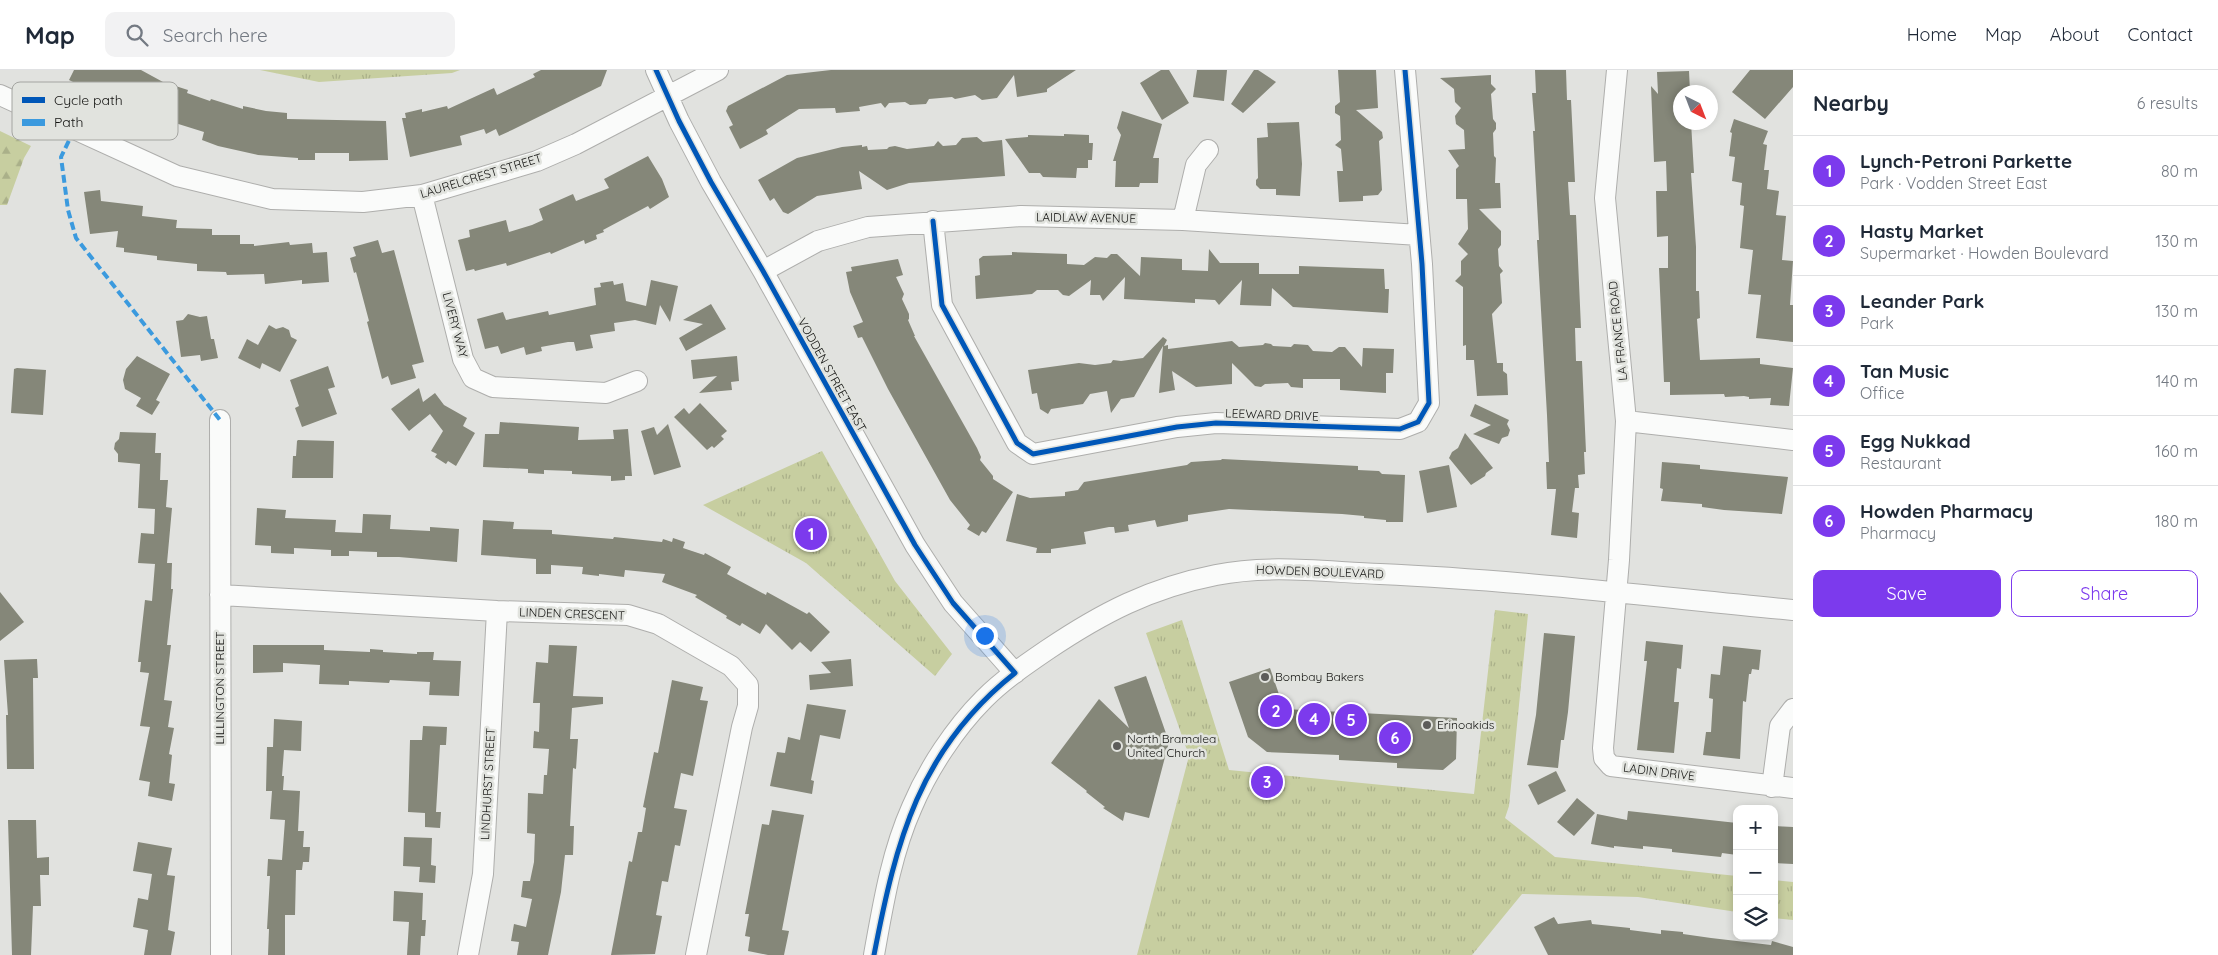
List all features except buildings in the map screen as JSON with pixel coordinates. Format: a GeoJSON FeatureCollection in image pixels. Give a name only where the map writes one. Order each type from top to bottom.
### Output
{"type":"FeatureCollection","features":[{"type":"Feature","properties":{"kind":"street","name":"VODDEN STREET EAST"},"geometry":{"type":"LineString","coordinates":[[656,70],[711,182],[935,578],[953,603],[1015,673]]}},
{"type":"Feature","properties":{"kind":"street"},"geometry":{"type":"LineString","coordinates":[[668,96],[718,70]]}},
{"type":"Feature","properties":{"kind":"street","name":"LEEWARD DRIVE"},"geometry":{"type":"LineString","coordinates":[[934,221],[942,305],[1017,443],[1033,454],[1177,427],[1216,423],[1400,430],[1418,422],[1429,403],[1422,264],[1405,70]]}},
{"type":"Feature","properties":{"kind":"street","name":"LA FRANCE ROAD"},"geometry":{"type":"LineString","coordinates":[[1616,593],[1626,421],[1605,198],[1617,70]]}},
{"type":"Feature","properties":{"kind":"street","name":"LAURELCREST STREET"},"geometry":{"type":"LineString","coordinates":[[0,95],[12,100]]}},
{"type":"Feature","properties":{"kind":"street","name":"LAURELCREST STREET"},"geometry":{"type":"LineString","coordinates":[[98,140],[177,176],[272,199],[363,202],[422,195],[537,161],[576,144],[668,96]]}},
{"type":"Feature","properties":{"kind":"street"},"geometry":{"type":"LineString","coordinates":[[1184,220],[1196,165],[1208,150]]}},
{"type":"Feature","properties":{"kind":"street","name":"LIVERY WAY"},"geometry":{"type":"LineString","coordinates":[[422,195],[463,359],[473,378],[493,387],[606,392],[637,381]]}},
{"type":"Feature","properties":{"kind":"street","name":"LAIDLAW AVENUE"},"geometry":{"type":"LineString","coordinates":[[763,271],[818,241],[868,227],[1021,216],[1184,220],[1419,235]]}},
{"type":"Feature","properties":{"kind":"street","name":"LILLINGTON STREET"},"geometry":{"type":"LineString","coordinates":[[220,420],[221,955]]}},
{"type":"Feature","properties":{"kind":"street"},"geometry":{"type":"LineString","coordinates":[[1626,421],[1793,440]]}},
{"type":"Feature","properties":{"kind":"street","name":"HOWDEN BOULEVARD"},"geometry":{"type":"LineString","coordinates":[[874,955],[887,887],[900,838],[912,807],[926,780],[964,723],[983,700],[1015,673],[1089,622],[1121,605],[1165,588],[1217,574],[1260,569],[1507,582],[1793,610]]}},
{"type":"Feature","properties":{"kind":"street","name":"LADIN DRIVE"},"geometry":{"type":"LineString","coordinates":[[1616,593],[1603,748],[1604,758],[1611,766],[1772,787],[1793,788]]}},
{"type":"Feature","properties":{"kind":"street","name":"LINDEN CRESCENT"},"geometry":{"type":"LineString","coordinates":[[220,595],[497,611],[628,615],[658,624],[732,666],[748,685],[748,706],[742,727],[696,955]]}},
{"type":"Feature","properties":{"kind":"street","name":"LINDHURST STREET"},"geometry":{"type":"LineString","coordinates":[[468,955],[484,874],[497,611]]}},
{"type":"Feature","properties":{"kind":"street"},"geometry":{"type":"LineString","coordinates":[[1772,787],[1780,726],[1793,709]]}},
{"type":"Feature","properties":{"kind":"green space"},"geometry":{"type":"Polygon","coordinates":[[[260,70],[460,70],[452,73],[319,82],[260,70]]]}},
{"type":"Feature","properties":{"kind":"green space"},"geometry":{"type":"Polygon","coordinates":[[[0,131],[12,137],[12,140],[19,140],[31,146],[24,158],[7,205],[0,205],[0,131]]]}},
{"type":"Feature","properties":{"kind":"green space"},"geometry":{"type":"Polygon","coordinates":[[[822,451],[895,581],[952,654],[935,676],[806,563],[703,505],[822,451]]]}},
{"type":"Feature","properties":{"kind":"green space"},"geometry":{"type":"Polygon","coordinates":[[[1495,610],[1528,614],[1509,806],[1505,818],[1555,857],[1733,876],[1733,911],[1638,897],[1522,894],[1472,955],[1137,955],[1189,756],[1146,633],[1182,620],[1229,770],[1474,794],[1495,610]]]}},
{"type":"Feature","properties":{"kind":"green space"},"geometry":{"type":"Polygon","coordinates":[[[1778,880],[1793,882],[1793,920],[1778,918],[1778,880]]]}},
{"type":"Feature","properties":{"kind":"marked path"},"geometry":{"type":"LineString","coordinates":[[69,140],[61,157],[68,210],[76,238],[220,420]]}},
{"type":"Feature","properties":{"kind":"cycle path"},"geometry":{"type":"LineString","coordinates":[[656,70],[679,121],[711,182],[763,271],[915,545],[953,603],[1015,673],[982,702],[956,733],[934,766],[917,800],[903,836],[882,913],[874,955]]}},
{"type":"Feature","properties":{"kind":"cycle path"},"geometry":{"type":"LineString","coordinates":[[933,221],[942,305],[1017,443],[1033,454],[1177,427],[1216,423],[1400,429],[1418,422],[1429,403],[1422,264],[1405,70]]}},
{"type":"Feature","properties":{"kind":"place","name":"Lynch-Petroni Parkette"},"geometry":{"type":"Point","coordinates":[811,534]}},
{"type":"Feature","properties":{"kind":"place","name":"Bombay Bakers"},"geometry":{"type":"Point","coordinates":[1265,677]}},
{"type":"Feature","properties":{"kind":"place","name":"Hasty Market"},"geometry":{"type":"Point","coordinates":[1276,711]}},
{"type":"Feature","properties":{"kind":"place","name":"Tan Music"},"geometry":{"type":"Point","coordinates":[1314,719]}},
{"type":"Feature","properties":{"kind":"place","name":"Egg Nukkad"},"geometry":{"type":"Point","coordinates":[1351,720]}},
{"type":"Feature","properties":{"kind":"place","name":"Erinoakids"},"geometry":{"type":"Point","coordinates":[1427,725]}},
{"type":"Feature","properties":{"kind":"place","name":"Howden Pharmacy"},"geometry":{"type":"Point","coordinates":[1395,738]}},
{"type":"Feature","properties":{"kind":"place","name":"North Bramalea United Church"},"geometry":{"type":"Point","coordinates":[1117,746]}},
{"type":"Feature","properties":{"kind":"place","name":"Leander Park"},"geometry":{"type":"Point","coordinates":[1267,782]}}]}
